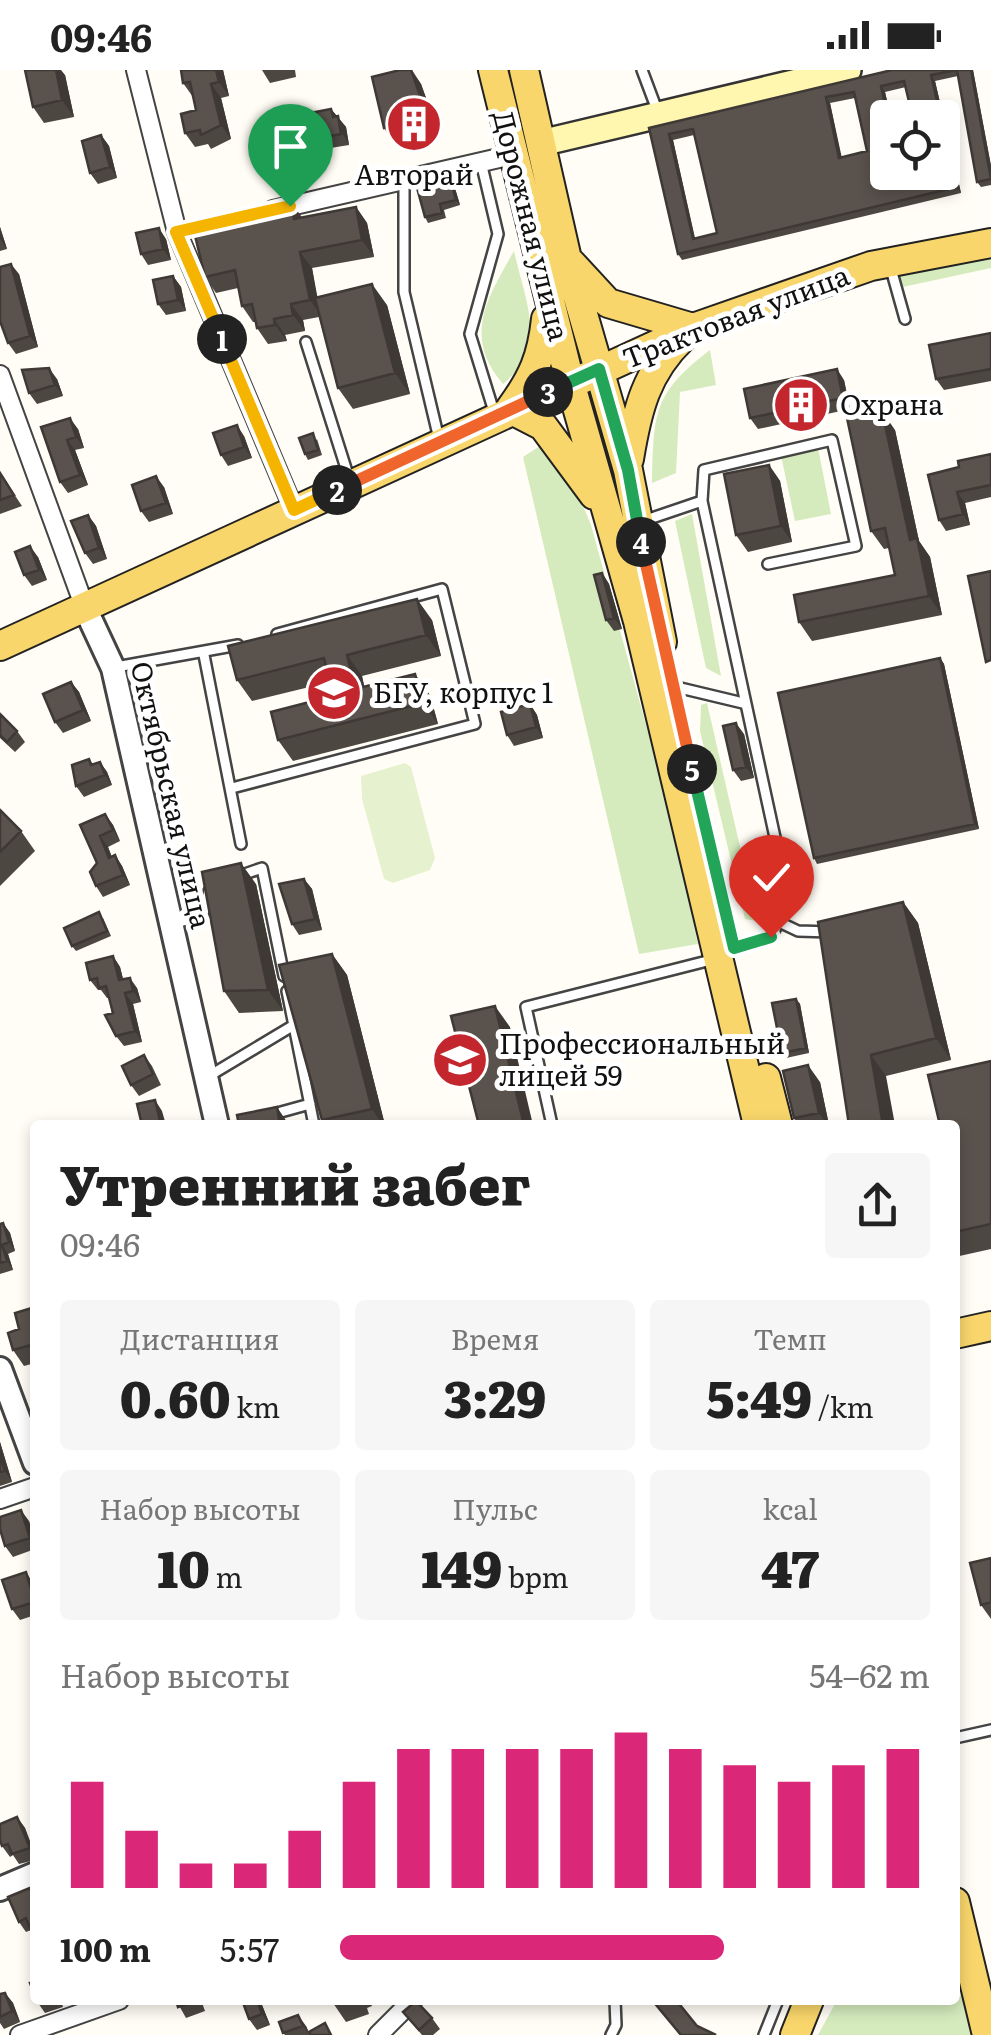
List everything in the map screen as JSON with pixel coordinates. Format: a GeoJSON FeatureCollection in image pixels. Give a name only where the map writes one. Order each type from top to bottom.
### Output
{"type":"FeatureCollection","features":[{"type":"Feature","properties":{"kind":"main road","name":"Дорожная улица"},"geometry":{"type":"LineString","coordinates":[[493,70],[548,300],[726,953]]}},
{"type":"Feature","properties":{"kind":"main road","name":"Дорожная улица"},"geometry":{"type":"LineString","coordinates":[[524,70],[567,259],[628,470]]}},
{"type":"Feature","properties":{"kind":"main road"},"geometry":{"type":"LineString","coordinates":[[541,143],[843,71]]}},
{"type":"Feature","properties":{"kind":"main road","name":"Трактовая улица"},"geometry":{"type":"LineString","coordinates":[[0,646],[693,328],[889,263],[991,244]]}},
{"type":"Feature","properties":{"kind":"main road"},"geometry":{"type":"LineString","coordinates":[[567,259],[608,303],[693,328],[650,377],[638,405],[628,470],[757,1120]]}},
{"type":"Feature","properties":{"kind":"main road"},"geometry":{"type":"LineString","coordinates":[[548,300],[542,356],[503,412],[543,426],[560,444],[609,516]]}},
{"type":"Feature","properties":{"kind":"main road"},"geometry":{"type":"LineString","coordinates":[[726,953],[776,1120]]}},
{"type":"Feature","properties":{"kind":"main road"},"geometry":{"type":"LineString","coordinates":[[960,1333],[991,1326]]}},
{"type":"Feature","properties":{"kind":"main road"},"geometry":{"type":"LineString","coordinates":[[960,1922],[987,2035]]}},
{"type":"Feature","properties":{"kind":"main road"},"geometry":{"type":"LineString","coordinates":[[960,1979],[980,2003]]}},
{"type":"Feature","properties":{"kind":"street"},"geometry":{"type":"LineString","coordinates":[[136,70],[186,230],[294,510]]}},
{"type":"Feature","properties":{"kind":"street"},"geometry":{"type":"LineString","coordinates":[[252,215],[512,156]]}},
{"type":"Feature","properties":{"kind":"street","name":"Октябрьская улица"},"geometry":{"type":"LineString","coordinates":[[0,375],[85,608],[113,668],[216,1120]]}},
{"type":"Feature","properties":{"kind":"street"},"geometry":{"type":"LineString","coordinates":[[0,1368],[30,1449]]}},
{"type":"Feature","properties":{"kind":"street"},"geometry":{"type":"LineString","coordinates":[[0,1499],[30,1489]]}},
{"type":"Feature","properties":{"kind":"street"},"geometry":{"type":"LineString","coordinates":[[0,1888],[30,1876]]}},
{"type":"Feature","properties":{"kind":"street"},"geometry":{"type":"LineString","coordinates":[[20,2035],[105,2005]]}},
{"type":"Feature","properties":{"kind":"street"},"geometry":{"type":"LineString","coordinates":[[378,2035],[408,2005]]}},
{"type":"Feature","properties":{"kind":"lane"},"geometry":{"type":"LineString","coordinates":[[642,70],[647,92],[659,112]]}},
{"type":"Feature","properties":{"kind":"lane"},"geometry":{"type":"LineString","coordinates":[[481,162],[498,234],[470,334],[503,412]]}},
{"type":"Feature","properties":{"kind":"lane"},"geometry":{"type":"LineString","coordinates":[[404,180],[404,292],[440,442]]}},
{"type":"Feature","properties":{"kind":"lane"},"geometry":{"type":"LineString","coordinates":[[889,263],[905,319]]}},
{"type":"Feature","properties":{"kind":"lane"},"geometry":{"type":"LineString","coordinates":[[306,342],[351,484]]}},
{"type":"Feature","properties":{"kind":"lane"},"geometry":{"type":"LineString","coordinates":[[551,1120],[526,1007],[726,953],[771,937],[789,902],[702,500],[704,470],[832,440],[856,546],[768,564]]}},
{"type":"Feature","properties":{"kind":"lane"},"geometry":{"type":"LineString","coordinates":[[638,523],[702,500]]}},
{"type":"Feature","properties":{"kind":"lane"},"geometry":{"type":"LineString","coordinates":[[232,788],[476,724],[442,589],[260,639]]}},
{"type":"Feature","properties":{"kind":"lane"},"geometry":{"type":"LineString","coordinates":[[113,668],[242,644]]}},
{"type":"Feature","properties":{"kind":"lane"},"geometry":{"type":"LineString","coordinates":[[204,654],[241,844]]}},
{"type":"Feature","properties":{"kind":"lane"},"geometry":{"type":"LineString","coordinates":[[672,686],[743,703]]}},
{"type":"Feature","properties":{"kind":"lane"},"geometry":{"type":"LineString","coordinates":[[228,879],[262,868],[313,1120]]}},
{"type":"Feature","properties":{"kind":"lane"},"geometry":{"type":"LineString","coordinates":[[172,925],[203,914],[211,885]]}},
{"type":"Feature","properties":{"kind":"lane"},"geometry":{"type":"LineString","coordinates":[[778,922],[798,931],[840,931]]}},
{"type":"Feature","properties":{"kind":"lane"},"geometry":{"type":"LineString","coordinates":[[206,1078],[294,1024]]}},
{"type":"Feature","properties":{"kind":"lane"},"geometry":{"type":"LineString","coordinates":[[253,1120],[310,1104]]}},
{"type":"Feature","properties":{"kind":"lane"},"geometry":{"type":"LineString","coordinates":[[960,1737],[991,1730]]}},
{"type":"Feature","properties":{"kind":"lane"},"geometry":{"type":"LineString","coordinates":[[610,2035],[616,2024],[615,2005]]}},
{"type":"Feature","properties":{"kind":"lane"},"geometry":{"type":"LineString","coordinates":[[764,2035],[794,2009]]}},
{"type":"Feature","properties":{"kind":"green space"},"geometry":{"type":"Polygon","coordinates":[[[514,251],[527,305],[530,338],[526,354],[503,384],[484,350],[483,317],[514,251]]]}},
{"type":"Feature","properties":{"kind":"green space"},"geometry":{"type":"Polygon","coordinates":[[[991,255],[991,268],[898,288],[895,276],[991,255]]]}},
{"type":"Feature","properties":{"kind":"green space"},"geometry":{"type":"Polygon","coordinates":[[[710,350],[716,385],[680,392],[676,473],[652,483],[660,407],[677,380],[710,350]]]}},
{"type":"Feature","properties":{"kind":"green space"},"geometry":{"type":"Polygon","coordinates":[[[817,443],[831,514],[795,521],[780,451],[817,443]]]}},
{"type":"Feature","properties":{"kind":"green space"},"geometry":{"type":"Polygon","coordinates":[[[540,446],[578,494],[591,525],[668,805],[698,944],[639,954],[523,457],[540,446]]]}},
{"type":"Feature","properties":{"kind":"green space"},"geometry":{"type":"Polygon","coordinates":[[[692,514],[721,676],[706,668],[675,521],[692,514]]]}},
{"type":"Feature","properties":{"kind":"green space"},"geometry":{"type":"Polygon","coordinates":[[[707,703],[757,921],[745,919],[700,731],[701,705],[707,703]]]}},
{"type":"Feature","properties":{"kind":"green space"},"geometry":{"type":"Polygon","coordinates":[[[405,763],[411,767],[435,858],[430,870],[393,883],[384,879],[362,799],[361,776],[405,763]]]}},
{"type":"Feature","properties":{"kind":"green space"},"geometry":{"type":"Polygon","coordinates":[[[960,1994],[970,2007],[976,2035],[818,2035],[834,2005],[960,2005],[960,1994]]]}},
{"type":"Feature","properties":{"kind":"building"},"geometry":{"type":"Polygon","coordinates":[[[25,70],[56,70],[62,100],[33,107],[25,70]]]}},
{"type":"Feature","properties":{"kind":"building"},"geometry":{"type":"Polygon","coordinates":[[[181,70],[216,70],[219,82],[211,84],[221,125],[201,135],[200,130],[185,133],[181,114],[196,110],[190,82],[183,83],[181,70]]]}},
{"type":"Feature","properties":{"kind":"building"},"geometry":{"type":"Polygon","coordinates":[[[411,70],[428,118],[384,128],[372,77],[411,70]]]}},
{"type":"Feature","properties":{"kind":"building"},"geometry":{"type":"Polygon","coordinates":[[[892,70],[957,70],[931,75],[937,100],[909,100],[904,81],[881,86],[884,100],[870,100],[870,190],[945,190],[678,254],[649,128],[892,70]],[[854,92],[826,97],[839,158],[867,151],[854,92]],[[693,129],[669,134],[693,239],[717,233],[693,129]]]}},
{"type":"Feature","properties":{"kind":"building"},"geometry":{"type":"Polygon","coordinates":[[[957,70],[971,70],[991,179],[977,182],[957,70]]]}},
{"type":"Feature","properties":{"kind":"building"},"geometry":{"type":"Polygon","coordinates":[[[331,109],[333,117],[338,116],[341,134],[304,141],[300,115],[331,109]]]}},
{"type":"Feature","properties":{"kind":"building"},"geometry":{"type":"Polygon","coordinates":[[[101,135],[110,167],[90,173],[82,141],[101,135]]]}},
{"type":"Feature","properties":{"kind":"building"},"geometry":{"type":"Polygon","coordinates":[[[450,179],[456,200],[440,204],[442,213],[425,217],[417,188],[450,179]]]}},
{"type":"Feature","properties":{"kind":"building"},"geometry":{"type":"Polygon","coordinates":[[[290,200],[294,219],[356,207],[362,240],[300,252],[310,300],[291,304],[293,315],[274,319],[275,325],[257,328],[252,304],[242,306],[235,270],[205,277],[192,223],[290,200]]]}},
{"type":"Feature","properties":{"kind":"building"},"geometry":{"type":"Polygon","coordinates":[[[159,228],[163,249],[141,254],[136,233],[159,228]]]}},
{"type":"Feature","properties":{"kind":"building"},"geometry":{"type":"Polygon","coordinates":[[[11,264],[30,336],[8,343],[0,321],[0,267],[11,264]]]}},
{"type":"Feature","properties":{"kind":"building"},"geometry":{"type":"Polygon","coordinates":[[[173,276],[178,300],[158,304],[153,280],[173,276]]]}},
{"type":"Feature","properties":{"kind":"building"},"geometry":{"type":"Polygon","coordinates":[[[372,284],[395,373],[338,388],[315,298],[372,284]]]}},
{"type":"Feature","properties":{"kind":"building"},"geometry":{"type":"Polygon","coordinates":[[[991,333],[991,369],[936,379],[929,345],[991,333]]]}},
{"type":"Feature","properties":{"kind":"building"},"geometry":{"type":"Polygon","coordinates":[[[49,368],[55,385],[29,393],[22,370],[49,368]]]}},
{"type":"Feature","properties":{"kind":"building"},"geometry":{"type":"Polygon","coordinates":[[[837,369],[843,398],[750,418],[744,389],[837,369]]]}},
{"type":"Feature","properties":{"kind":"building"},"geometry":{"type":"Polygon","coordinates":[[[882,411],[910,540],[917,538],[929,596],[799,622],[794,595],[895,575],[885,528],[871,531],[847,418],[882,411]]]}},
{"type":"Feature","properties":{"kind":"building"},"geometry":{"type":"Polygon","coordinates":[[[70,418],[76,437],[67,440],[80,475],[60,482],[41,427],[70,418]]]}},
{"type":"Feature","properties":{"kind":"building"},"geometry":{"type":"Polygon","coordinates":[[[237,425],[244,447],[221,455],[213,433],[237,425]]]}},
{"type":"Feature","properties":{"kind":"building"},"geometry":{"type":"Polygon","coordinates":[[[313,433],[318,450],[305,454],[299,438],[313,433]]]}},
{"type":"Feature","properties":{"kind":"building"},"geometry":{"type":"Polygon","coordinates":[[[991,454],[991,485],[957,492],[963,514],[939,520],[928,475],[959,467],[958,461],[991,454]]]}},
{"type":"Feature","properties":{"kind":"building"},"geometry":{"type":"Polygon","coordinates":[[[769,465],[781,526],[736,535],[724,474],[769,465]]]}},
{"type":"Feature","properties":{"kind":"building"},"geometry":{"type":"Polygon","coordinates":[[[0,473],[14,495],[0,500],[0,473]]]}},
{"type":"Feature","properties":{"kind":"building"},"geometry":{"type":"Polygon","coordinates":[[[156,476],[166,503],[141,511],[132,485],[156,476]]]}},
{"type":"Feature","properties":{"kind":"building"},"geometry":{"type":"Polygon","coordinates":[[[88,515],[99,548],[85,553],[71,521],[88,515]]]}},
{"type":"Feature","properties":{"kind":"building"},"geometry":{"type":"Polygon","coordinates":[[[30,546],[39,570],[24,575],[15,552],[30,546]]]}},
{"type":"Feature","properties":{"kind":"building"},"geometry":{"type":"Polygon","coordinates":[[[991,571],[991,660],[986,662],[968,576],[991,571]]]}},
{"type":"Feature","properties":{"kind":"building"},"geometry":{"type":"Polygon","coordinates":[[[602,573],[614,618],[606,620],[594,575],[602,573]]]}},
{"type":"Feature","properties":{"kind":"building"},"geometry":{"type":"Polygon","coordinates":[[[417,599],[426,635],[347,655],[355,689],[415,674],[423,703],[278,740],[271,712],[333,696],[324,658],[237,680],[228,646],[417,599]]]}},
{"type":"Feature","properties":{"kind":"building"},"geometry":{"type":"Polygon","coordinates":[[[940,658],[975,824],[814,858],[778,693],[940,658]]]}},
{"type":"Feature","properties":{"kind":"building"},"geometry":{"type":"Polygon","coordinates":[[[71,682],[83,710],[55,722],[43,694],[71,682]]]}},
{"type":"Feature","properties":{"kind":"building"},"geometry":{"type":"Polygon","coordinates":[[[530,704],[536,727],[507,735],[501,712],[530,704]]]}},
{"type":"Feature","properties":{"kind":"building"},"geometry":{"type":"Polygon","coordinates":[[[0,714],[17,731],[7,742],[0,735],[0,714]]]}},
{"type":"Feature","properties":{"kind":"building"},"geometry":{"type":"Polygon","coordinates":[[[736,723],[746,767],[733,770],[723,726],[736,723]]]}},
{"type":"Feature","properties":{"kind":"building"},"geometry":{"type":"Polygon","coordinates":[[[89,759],[91,765],[100,762],[105,775],[76,786],[72,765],[89,759]]]}},
{"type":"Feature","properties":{"kind":"building"},"geometry":{"type":"Polygon","coordinates":[[[0,810],[21,831],[0,852],[0,810]]]}},
{"type":"Feature","properties":{"kind":"building"},"geometry":{"type":"Polygon","coordinates":[[[105,814],[113,830],[100,836],[109,858],[115,855],[123,875],[96,886],[90,872],[97,863],[80,825],[105,814]]]}},
{"type":"Feature","properties":{"kind":"building"},"geometry":{"type":"Polygon","coordinates":[[[241,863],[268,990],[224,991],[202,872],[241,863]]]}},
{"type":"Feature","properties":{"kind":"building"},"geometry":{"type":"Polygon","coordinates":[[[304,879],[315,919],[292,924],[279,884],[304,879]]]}},
{"type":"Feature","properties":{"kind":"building"},"geometry":{"type":"Polygon","coordinates":[[[903,902],[936,1038],[871,1055],[882,1120],[848,1120],[818,922],[903,902]]]}},
{"type":"Feature","properties":{"kind":"building"},"geometry":{"type":"Polygon","coordinates":[[[99,912],[107,931],[72,946],[64,928],[99,912]]]}},
{"type":"Feature","properties":{"kind":"building"},"geometry":{"type":"Polygon","coordinates":[[[332,954],[372,1109],[322,1120],[279,965],[332,954]]]}},
{"type":"Feature","properties":{"kind":"building"},"geometry":{"type":"Polygon","coordinates":[[[113,956],[119,980],[130,978],[133,991],[125,993],[135,1031],[116,1036],[105,1015],[113,1013],[106,986],[99,988],[97,978],[90,980],[86,963],[113,956]]]}},
{"type":"Feature","properties":{"kind":"building"},"geometry":{"type":"Polygon","coordinates":[[[796,999],[806,1048],[782,1053],[772,1003],[796,999]]]}},
{"type":"Feature","properties":{"kind":"building"},"geometry":{"type":"Polygon","coordinates":[[[495,1006],[523,1120],[478,1120],[451,1016],[495,1006]]]}},
{"type":"Feature","properties":{"kind":"building"},"geometry":{"type":"Polygon","coordinates":[[[144,1055],[153,1074],[131,1085],[122,1066],[144,1055]]]}},
{"type":"Feature","properties":{"kind":"building"},"geometry":{"type":"Polygon","coordinates":[[[991,1061],[991,1224],[960,1231],[960,1120],[939,1120],[928,1075],[991,1061]]]}},
{"type":"Feature","properties":{"kind":"building"},"geometry":{"type":"Polygon","coordinates":[[[808,1065],[819,1113],[794,1118],[783,1071],[808,1065]]]}},
{"type":"Feature","properties":{"kind":"building"},"geometry":{"type":"Polygon","coordinates":[[[155,1100],[160,1120],[141,1120],[137,1104],[155,1100]]]}},
{"type":"Feature","properties":{"kind":"building"},"geometry":{"type":"Polygon","coordinates":[[[277,1107],[279,1120],[238,1120],[237,1115],[277,1107]]]}},
{"type":"Feature","properties":{"kind":"building"},"geometry":{"type":"Polygon","coordinates":[[[3,1223],[9,1242],[2,1245],[7,1261],[0,1263],[0,1224],[3,1223]]]}},
{"type":"Feature","properties":{"kind":"building"},"geometry":{"type":"Polygon","coordinates":[[[30,1308],[30,1345],[13,1350],[8,1333],[19,1329],[15,1313],[30,1308]]]}},
{"type":"Feature","properties":{"kind":"building"},"geometry":{"type":"Polygon","coordinates":[[[21,1510],[30,1538],[5,1546],[0,1517],[21,1510]]]}},
{"type":"Feature","properties":{"kind":"building"},"geometry":{"type":"Polygon","coordinates":[[[991,1558],[991,1602],[981,1605],[970,1563],[991,1558]]]}},
{"type":"Feature","properties":{"kind":"building"},"geometry":{"type":"Polygon","coordinates":[[[26,1572],[30,1604],[12,1609],[2,1580],[26,1572]]]}},
{"type":"Feature","properties":{"kind":"building"},"geometry":{"type":"Polygon","coordinates":[[[17,1817],[30,1848],[12,1854],[8,1844],[2,1846],[0,1824],[17,1817]]]}},
{"type":"Feature","properties":{"kind":"building"},"geometry":{"type":"Polygon","coordinates":[[[30,1888],[30,1928],[26,1918],[19,1922],[8,1897],[30,1888]]]}},
{"type":"Feature","properties":{"kind":"building"},"geometry":{"type":"Polygon","coordinates":[[[5,1993],[12,2011],[0,2017],[0,1994],[5,1993]]]}},
{"type":"Feature","properties":{"kind":"building"},"geometry":{"type":"Polygon","coordinates":[[[244,2005],[259,2005],[262,2014],[249,2019],[244,2005]]]}},
{"type":"Feature","properties":{"kind":"building"},"geometry":{"type":"Polygon","coordinates":[[[411,2005],[420,2005],[432,2018],[419,2030],[403,2012],[411,2005]]]}},
{"type":"Feature","properties":{"kind":"building"},"geometry":{"type":"Polygon","coordinates":[[[656,2005],[680,2005],[697,2026],[716,2035],[681,2035],[656,2005]]]}},
{"type":"Feature","properties":{"kind":"building"},"geometry":{"type":"Polygon","coordinates":[[[298,2015],[303,2026],[283,2033],[279,2022],[298,2015]]]}},
{"type":"Feature","properties":{"kind":"building"},"geometry":{"type":"Polygon","coordinates":[[[325,2023],[331,2035],[311,2035],[309,2032],[325,2023]]]}},
{"type":"Feature","properties":{"kind":"place","name":"Авторай"},"geometry":{"type":"Point","coordinates":[414,124]}},
{"type":"Feature","properties":{"kind":"place","name":"Охрана"},"geometry":{"type":"Point","coordinates":[801,405]}},
{"type":"Feature","properties":{"kind":"place","name":"БГУ, корпус 1"},"geometry":{"type":"Point","coordinates":[334,693]}},
{"type":"Feature","properties":{"kind":"place","name":"Профессиональный лицей 59"},"geometry":{"type":"Point","coordinates":[460,1060]}},
{"type":"Feature","properties":{"kind":"route"},"geometry":{"type":"LineString","coordinates":[[290,206],[176,232],[294,510],[599,369],[628,470],[656,616],[734,948],[771,937]]}}]}
